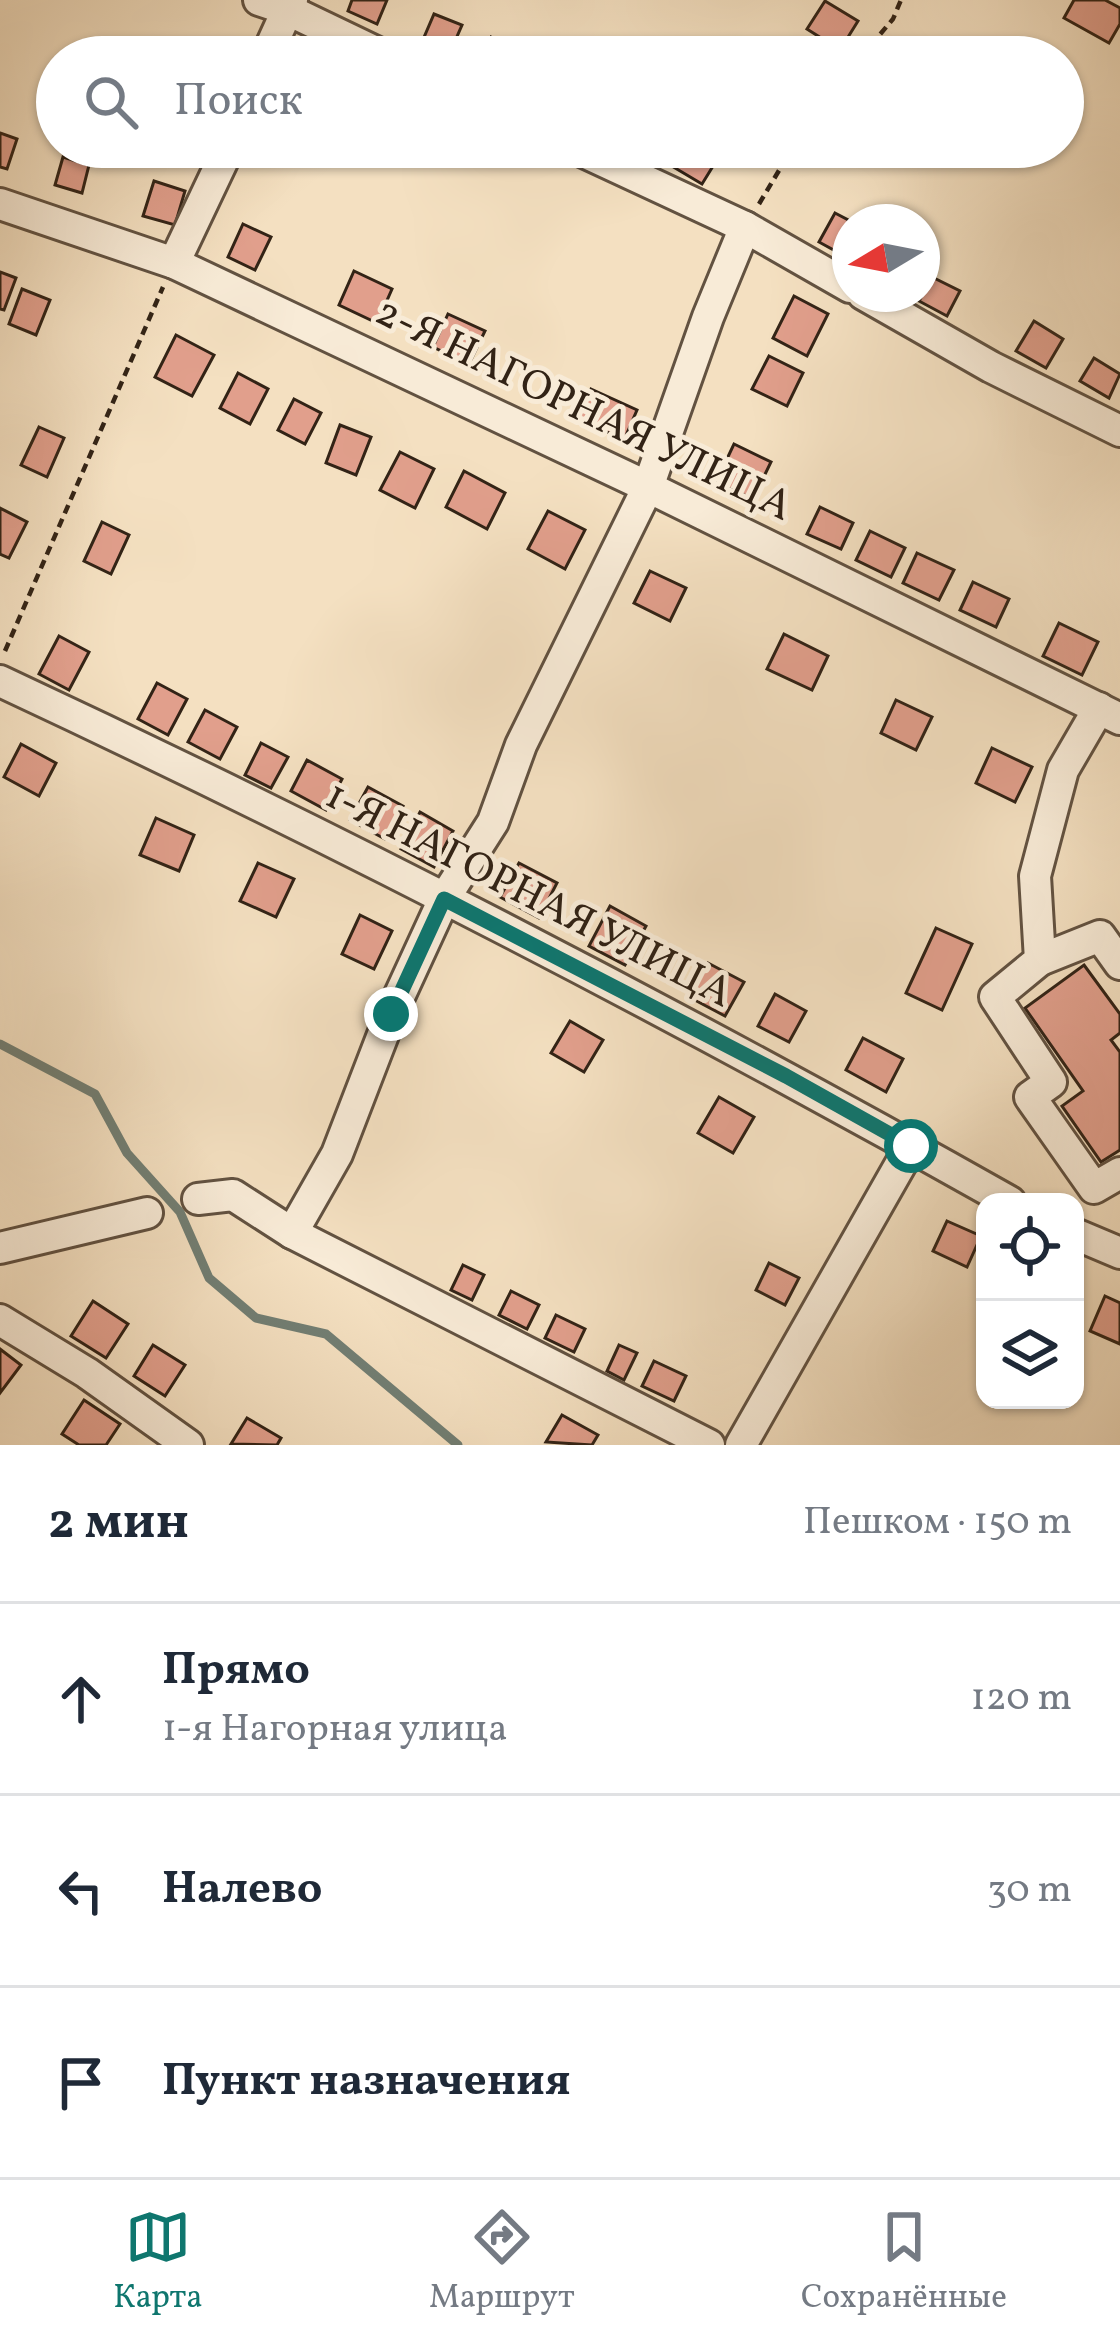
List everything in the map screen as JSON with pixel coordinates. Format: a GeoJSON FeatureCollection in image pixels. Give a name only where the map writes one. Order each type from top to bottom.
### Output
{"type":"FeatureCollection","features":[{"type":"Feature","properties":{"kind":"street"},"geometry":{"type":"LineString","coordinates":[[271,36],[279,3],[344,36]]}},
{"type":"Feature","properties":{"kind":"street"},"geometry":{"type":"LineString","coordinates":[[174,263],[219,168]]}},
{"type":"Feature","properties":{"kind":"street"},"geometry":{"type":"LineString","coordinates":[[618,168],[745,227],[832,277]]}},
{"type":"Feature","properties":{"kind":"street","name":"2-Я НАГОРНАЯ УЛИЦА"},"geometry":{"type":"LineString","coordinates":[[0,203],[174,263],[648,487],[1109,714]]}},
{"type":"Feature","properties":{"kind":"street"},"geometry":{"type":"LineString","coordinates":[[292,1233],[337,1154],[391,1014],[444,899],[493,822],[520,745],[648,487],[745,227]]}},
{"type":"Feature","properties":{"kind":"street"},"geometry":{"type":"LineString","coordinates":[[895,312],[991,367],[1120,431]]}},
{"type":"Feature","properties":{"kind":"street","name":"1-Я НАГОРНАЯ УЛИЦА"},"geometry":{"type":"LineString","coordinates":[[0,681],[178,764],[444,899],[786,1076],[994,1193]]}},
{"type":"Feature","properties":{"kind":"street"},"geometry":{"type":"LineString","coordinates":[[1040,960],[1035,876],[1063,770],[1109,714]]}},
{"type":"Feature","properties":{"kind":"street"},"geometry":{"type":"LineString","coordinates":[[1120,964],[1100,936],[1040,960],[995,998],[1051,1082],[1030,1097],[1094,1188],[1120,1173]]}},
{"type":"Feature","properties":{"kind":"street"},"geometry":{"type":"LineString","coordinates":[[741,1445],[911,1146]]}},
{"type":"Feature","properties":{"kind":"street"},"geometry":{"type":"LineString","coordinates":[[198,1199],[233,1195],[292,1233],[709,1445]]}},
{"type":"Feature","properties":{"kind":"street"},"geometry":{"type":"LineString","coordinates":[[0,1248],[147,1213]]}},
{"type":"Feature","properties":{"kind":"street"},"geometry":{"type":"LineString","coordinates":[[1084,1238],[1120,1253]]}},
{"type":"Feature","properties":{"kind":"street"},"geometry":{"type":"LineString","coordinates":[[0,1320],[87,1373],[188,1445]]}},
{"type":"Feature","properties":{"kind":"path"},"geometry":{"type":"LineString","coordinates":[[879,36],[901,0]]}},
{"type":"Feature","properties":{"kind":"path"},"geometry":{"type":"LineString","coordinates":[[745,227],[780,168]]}},
{"type":"Feature","properties":{"kind":"path"},"geometry":{"type":"LineString","coordinates":[[0,662],[174,263]]}},
{"type":"Feature","properties":{"kind":"building"},"geometry":{"type":"Polygon","coordinates":[[[352,0],[387,0],[377,24],[348,11],[352,0]]]}},
{"type":"Feature","properties":{"kind":"building"},"geometry":{"type":"Polygon","coordinates":[[[1074,0],[1105,0],[1120,8],[1120,24],[1109,43],[1064,18],[1074,0]]]}},
{"type":"Feature","properties":{"kind":"building"},"geometry":{"type":"Polygon","coordinates":[[[825,1],[858,21],[849,36],[818,36],[807,29],[825,1]]]}},
{"type":"Feature","properties":{"kind":"building"},"geometry":{"type":"Polygon","coordinates":[[[434,14],[462,25],[457,36],[425,36],[434,14]]]}},
{"type":"Feature","properties":{"kind":"building"},"geometry":{"type":"Polygon","coordinates":[[[0,133],[17,139],[7,169],[0,167],[0,133]]]}},
{"type":"Feature","properties":{"kind":"building"},"geometry":{"type":"Polygon","coordinates":[[[60,168],[88,168],[82,193],[55,185],[60,168]]]}},
{"type":"Feature","properties":{"kind":"building"},"geometry":{"type":"Polygon","coordinates":[[[675,168],[712,168],[702,184],[675,168]]]}},
{"type":"Feature","properties":{"kind":"building"},"geometry":{"type":"Polygon","coordinates":[[[154,181],[185,191],[175,225],[143,216],[154,181]]]}},
{"type":"Feature","properties":{"kind":"building"},"geometry":{"type":"Polygon","coordinates":[[[832,218],[832,249],[819,242],[832,218]]]}},
{"type":"Feature","properties":{"kind":"building"},"geometry":{"type":"Polygon","coordinates":[[[243,224],[271,237],[255,270],[228,257],[243,224]]]}},
{"type":"Feature","properties":{"kind":"building"},"geometry":{"type":"Polygon","coordinates":[[[354,271],[392,289],[377,323],[339,305],[354,271]]]}},
{"type":"Feature","properties":{"kind":"building"},"geometry":{"type":"Polygon","coordinates":[[[0,272],[16,278],[4,310],[0,309],[0,272]]]}},
{"type":"Feature","properties":{"kind":"building"},"geometry":{"type":"Polygon","coordinates":[[[940,281],[960,291],[947,316],[940,312],[940,281]]]}},
{"type":"Feature","properties":{"kind":"building"},"geometry":{"type":"Polygon","coordinates":[[[22,289],[50,300],[36,335],[9,324],[22,289]]]}},
{"type":"Feature","properties":{"kind":"building"},"geometry":{"type":"Polygon","coordinates":[[[794,296],[828,314],[807,356],[773,338],[794,296]]]}},
{"type":"Feature","properties":{"kind":"building"},"geometry":{"type":"Polygon","coordinates":[[[448,314],[485,331],[469,364],[433,347],[448,314]]]}},
{"type":"Feature","properties":{"kind":"building"},"geometry":{"type":"Polygon","coordinates":[[[1034,321],[1063,339],[1046,368],[1016,351],[1034,321]]]}},
{"type":"Feature","properties":{"kind":"building"},"geometry":{"type":"Polygon","coordinates":[[[176,335],[214,355],[192,396],[155,377],[176,335]]]}},
{"type":"Feature","properties":{"kind":"building"},"geometry":{"type":"Polygon","coordinates":[[[769,356],[803,373],[787,406],[752,389],[769,356]]]}},
{"type":"Feature","properties":{"kind":"building"},"geometry":{"type":"Polygon","coordinates":[[[1094,358],[1120,374],[1109,398],[1080,381],[1094,358]]]}},
{"type":"Feature","properties":{"kind":"building"},"geometry":{"type":"Polygon","coordinates":[[[238,373],[268,389],[250,424],[220,408],[238,373]]]}},
{"type":"Feature","properties":{"kind":"building"},"geometry":{"type":"Polygon","coordinates":[[[591,389],[637,410],[624,440],[578,418],[591,389]]]}},
{"type":"Feature","properties":{"kind":"building"},"geometry":{"type":"Polygon","coordinates":[[[294,399],[321,413],[305,444],[278,430],[294,399]]]}},
{"type":"Feature","properties":{"kind":"building"},"geometry":{"type":"Polygon","coordinates":[[[340,425],[371,437],[356,475],[326,463],[340,425]]]}},
{"type":"Feature","properties":{"kind":"building"},"geometry":{"type":"Polygon","coordinates":[[[39,427],[64,438],[47,477],[21,465],[39,427]]]}},
{"type":"Feature","properties":{"kind":"building"},"geometry":{"type":"Polygon","coordinates":[[[734,444],[771,462],[753,499],[716,482],[734,444]]]}},
{"type":"Feature","properties":{"kind":"building"},"geometry":{"type":"Polygon","coordinates":[[[400,452],[434,469],[415,508],[380,490],[400,452]]]}},
{"type":"Feature","properties":{"kind":"building"},"geometry":{"type":"Polygon","coordinates":[[[464,471],[505,493],[487,529],[446,507],[464,471]]]}},
{"type":"Feature","properties":{"kind":"building"},"geometry":{"type":"Polygon","coordinates":[[[820,507],[853,523],[841,549],[807,534],[820,507]]]}},
{"type":"Feature","properties":{"kind":"building"},"geometry":{"type":"Polygon","coordinates":[[[0,508],[27,522],[9,558],[0,554],[0,508]]]}},
{"type":"Feature","properties":{"kind":"building"},"geometry":{"type":"Polygon","coordinates":[[[548,511],[585,530],[565,569],[528,549],[548,511]]]}},
{"type":"Feature","properties":{"kind":"building"},"geometry":{"type":"Polygon","coordinates":[[[102,522],[129,535],[111,574],[84,561],[102,522]]]}},
{"type":"Feature","properties":{"kind":"building"},"geometry":{"type":"Polygon","coordinates":[[[870,531],[905,548],[891,577],[856,560],[870,531]]]}},
{"type":"Feature","properties":{"kind":"building"},"geometry":{"type":"Polygon","coordinates":[[[917,553],[954,570],[939,600],[903,583],[917,553]]]}},
{"type":"Feature","properties":{"kind":"building"},"geometry":{"type":"Polygon","coordinates":[[[650,571],[686,588],[670,621],[634,603],[650,571]]]}},
{"type":"Feature","properties":{"kind":"building"},"geometry":{"type":"Polygon","coordinates":[[[973,582],[1009,599],[996,627],[960,610],[973,582]]]}},
{"type":"Feature","properties":{"kind":"building"},"geometry":{"type":"Polygon","coordinates":[[[1059,623],[1098,642],[1082,675],[1043,656],[1059,623]]]}},
{"type":"Feature","properties":{"kind":"building"},"geometry":{"type":"Polygon","coordinates":[[[784,634],[828,656],[812,690],[767,669],[784,634]]]}},
{"type":"Feature","properties":{"kind":"building"},"geometry":{"type":"Polygon","coordinates":[[[59,636],[89,652],[69,690],[39,674],[59,636]]]}},
{"type":"Feature","properties":{"kind":"building"},"geometry":{"type":"Polygon","coordinates":[[[157,683],[187,699],[168,735],[138,719],[157,683]]]}},
{"type":"Feature","properties":{"kind":"building"},"geometry":{"type":"Polygon","coordinates":[[[896,700],[932,717],[916,750],[881,733],[896,700]]]}},
{"type":"Feature","properties":{"kind":"building"},"geometry":{"type":"Polygon","coordinates":[[[205,710],[237,727],[220,759],[188,742],[205,710]]]}},
{"type":"Feature","properties":{"kind":"building"},"geometry":{"type":"Polygon","coordinates":[[[261,743],[288,757],[271,788],[245,775],[261,743]]]}},
{"type":"Feature","properties":{"kind":"building"},"geometry":{"type":"Polygon","coordinates":[[[21,744],[56,763],[39,796],[4,777],[21,744]]]}},
{"type":"Feature","properties":{"kind":"building"},"geometry":{"type":"Polygon","coordinates":[[[992,748],[1032,767],[1015,802],[976,783],[992,748]]]}},
{"type":"Feature","properties":{"kind":"building"},"geometry":{"type":"Polygon","coordinates":[[[307,760],[342,779],[326,810],[291,791],[307,760]]]}},
{"type":"Feature","properties":{"kind":"building"},"geometry":{"type":"Polygon","coordinates":[[[368,787],[403,806],[385,839],[350,820],[368,787]]]}},
{"type":"Feature","properties":{"kind":"building"},"geometry":{"type":"Polygon","coordinates":[[[420,812],[453,831],[434,867],[401,849],[420,812]]]}},
{"type":"Feature","properties":{"kind":"building"},"geometry":{"type":"Polygon","coordinates":[[[156,818],[194,835],[179,871],[140,855],[156,818]]]}},
{"type":"Feature","properties":{"kind":"building"},"geometry":{"type":"Polygon","coordinates":[[[258,863],[294,879],[276,917],[240,901],[258,863]]]}},
{"type":"Feature","properties":{"kind":"building"},"geometry":{"type":"Polygon","coordinates":[[[519,863],[557,883],[539,918],[500,897],[519,863]]]}},
{"type":"Feature","properties":{"kind":"building"},"geometry":{"type":"Polygon","coordinates":[[[610,906],[646,926],[625,965],[589,946],[610,906]]]}},
{"type":"Feature","properties":{"kind":"building"},"geometry":{"type":"Polygon","coordinates":[[[360,915],[392,931],[374,969],[342,954],[360,915]]]}},
{"type":"Feature","properties":{"kind":"building"},"geometry":{"type":"Polygon","coordinates":[[[936,928],[972,944],[942,1010],[906,993],[936,928]]]}},
{"type":"Feature","properties":{"kind":"building"},"geometry":{"type":"Polygon","coordinates":[[[708,963],[744,982],[725,1016],[689,997],[708,963]]]}},
{"type":"Feature","properties":{"kind":"building"},"geometry":{"type":"Polygon","coordinates":[[[1084,965],[1120,1014],[1120,1033],[1111,1040],[1120,1052],[1120,1150],[1101,1162],[1062,1106],[1083,1091],[1025,1008],[1084,965]]]}},
{"type":"Feature","properties":{"kind":"building"},"geometry":{"type":"Polygon","coordinates":[[[775,994],[806,1011],[789,1042],[758,1026],[775,994]]]}},
{"type":"Feature","properties":{"kind":"building"},"geometry":{"type":"Polygon","coordinates":[[[570,1021],[603,1040],[584,1072],[551,1053],[570,1021]]]}},
{"type":"Feature","properties":{"kind":"building"},"geometry":{"type":"Polygon","coordinates":[[[863,1038],[903,1059],[886,1092],[846,1070],[863,1038]]]}},
{"type":"Feature","properties":{"kind":"building"},"geometry":{"type":"Polygon","coordinates":[[[719,1097],[754,1117],[733,1153],[698,1133],[719,1097]]]}},
{"type":"Feature","properties":{"kind":"building"},"geometry":{"type":"Polygon","coordinates":[[[947,1221],[976,1234],[967,1267],[933,1251],[947,1221]]]}},
{"type":"Feature","properties":{"kind":"building"},"geometry":{"type":"Polygon","coordinates":[[[769,1263],[799,1278],[785,1305],[756,1290],[769,1263]]]}},
{"type":"Feature","properties":{"kind":"building"},"geometry":{"type":"Polygon","coordinates":[[[463,1265],[484,1275],[472,1300],[451,1290],[463,1265]]]}},
{"type":"Feature","properties":{"kind":"building"},"geometry":{"type":"Polygon","coordinates":[[[511,1291],[539,1305],[527,1329],[499,1315],[511,1291]]]}},
{"type":"Feature","properties":{"kind":"building"},"geometry":{"type":"Polygon","coordinates":[[[1105,1296],[1120,1303],[1120,1344],[1090,1331],[1105,1296]]]}},
{"type":"Feature","properties":{"kind":"building"},"geometry":{"type":"Polygon","coordinates":[[[93,1301],[128,1324],[106,1358],[71,1336],[93,1301]]]}},
{"type":"Feature","properties":{"kind":"building"},"geometry":{"type":"Polygon","coordinates":[[[556,1315],[585,1329],[574,1352],[545,1338],[556,1315]]]}},
{"type":"Feature","properties":{"kind":"building"},"geometry":{"type":"Polygon","coordinates":[[[153,1345],[185,1365],[165,1396],[134,1376],[153,1345]]]}},
{"type":"Feature","properties":{"kind":"building"},"geometry":{"type":"Polygon","coordinates":[[[619,1345],[637,1353],[624,1380],[607,1371],[619,1345]]]}},
{"type":"Feature","properties":{"kind":"building"},"geometry":{"type":"Polygon","coordinates":[[[0,1349],[21,1365],[0,1393],[0,1349]]]}},
{"type":"Feature","properties":{"kind":"building"},"geometry":{"type":"Polygon","coordinates":[[[654,1361],[686,1376],[674,1401],[642,1386],[654,1361]]]}},
{"type":"Feature","properties":{"kind":"building"},"geometry":{"type":"Polygon","coordinates":[[[84,1400],[120,1424],[106,1445],[79,1445],[62,1434],[84,1400]]]}},
{"type":"Feature","properties":{"kind":"building"},"geometry":{"type":"Polygon","coordinates":[[[562,1415],[598,1435],[592,1445],[546,1442],[562,1415]]]}},
{"type":"Feature","properties":{"kind":"building"},"geometry":{"type":"Polygon","coordinates":[[[247,1418],[281,1438],[277,1445],[231,1444],[247,1418]]]}},
{"type":"Feature","properties":{"kind":"waterway"},"geometry":{"type":"LineString","coordinates":[[0,1044],[95,1094],[127,1153],[180,1212],[209,1278],[256,1318],[326,1334],[458,1445]]}},
{"type":"Feature","properties":{"kind":"route"},"geometry":{"type":"LineString","coordinates":[[391,1014],[444,899],[911,1146]]}}]}
